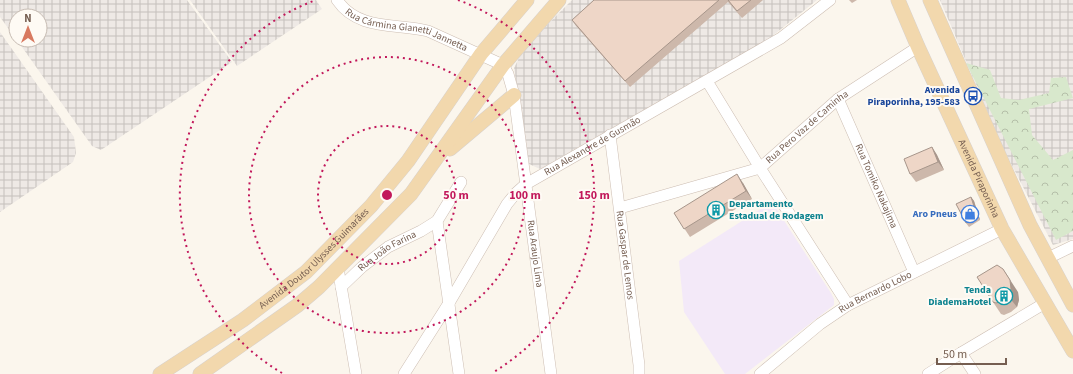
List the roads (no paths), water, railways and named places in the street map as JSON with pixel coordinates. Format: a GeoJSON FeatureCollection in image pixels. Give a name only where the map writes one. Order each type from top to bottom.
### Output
{"type":"FeatureCollection","features":[{"type":"Feature","properties":{"kind":"main road","name":"Avenida Doutor Ulysses Guimarães"},"geometry":{"type":"LineString","coordinates":[[160,374],[243,320],[306,272],[315,263],[383,192],[408,161],[481,54],[527,0]]}},
{"type":"Feature","properties":{"kind":"main road","name":"Avenida Doutor Ulysses Guimarães"},"geometry":{"type":"LineString","coordinates":[[200,374],[298,305],[319,287],[411,194],[503,65],[560,0]]}},
{"type":"Feature","properties":{"kind":"main road","name":"Avenida Piraporinha"},"geometry":{"type":"LineString","coordinates":[[898,0],[918,47],[1002,229],[1073,351]]}},
{"type":"Feature","properties":{"kind":"main road"},"geometry":{"type":"LineString","coordinates":[[930,0],[1030,225],[1073,305]]}},
{"type":"Feature","properties":{"kind":"main road"},"geometry":{"type":"LineString","coordinates":[[434,162],[514,95]]}},
{"type":"Feature","properties":{"kind":"street","name":"Rua Cármina Gianetti Jannetta"},"geometry":{"type":"LineString","coordinates":[[337,0],[350,15],[364,21],[382,26],[417,28],[428,31],[481,54]]}},
{"type":"Feature","properties":{"kind":"street","name":"Rua Alexandre de Gusmão"},"geometry":{"type":"LineString","coordinates":[[404,374],[449,303],[507,204],[526,184],[781,38],[830,0]]}},
{"type":"Feature","properties":{"kind":"street","name":"Rua Pero Vaz de Caminha"},"geometry":{"type":"LineString","coordinates":[[620,208],[760,168],[838,99],[918,47]]}},
{"type":"Feature","properties":{"kind":"street"},"geometry":{"type":"LineString","coordinates":[[481,54],[503,65]]}},
{"type":"Feature","properties":{"kind":"street","name":"Rua Araujo Lima"},"geometry":{"type":"LineString","coordinates":[[503,65],[508,74],[514,95],[551,374]]}},
{"type":"Feature","properties":{"kind":"street"},"geometry":{"type":"LineString","coordinates":[[707,81],[760,168],[848,305]]}},
{"type":"Feature","properties":{"kind":"street","name":"Rua Tomiko Nakajima"},"geometry":{"type":"LineString","coordinates":[[838,99],[914,272]]}},
{"type":"Feature","properties":{"kind":"street","name":"Rua Gaspar de Lemos"},"geometry":{"type":"LineString","coordinates":[[610,136],[620,208],[639,374]]}},
{"type":"Feature","properties":{"kind":"street"},"geometry":{"type":"LineString","coordinates":[[459,374],[437,221],[461,182]]}},
{"type":"Feature","properties":{"kind":"street","name":"Rua João Farina"},"geometry":{"type":"LineString","coordinates":[[341,287],[362,267],[388,247],[421,232],[437,221]]}},
{"type":"Feature","properties":{"kind":"street","name":"Rua Bernardo Lobo"},"geometry":{"type":"LineString","coordinates":[[760,374],[820,324],[848,305],[1002,229]]}},
{"type":"Feature","properties":{"kind":"street"},"geometry":{"type":"LineString","coordinates":[[1048,258],[1073,246]]}},
{"type":"Feature","properties":{"kind":"street"},"geometry":{"type":"LineString","coordinates":[[338,268],[356,374]]}},
{"type":"Feature","properties":{"kind":"street"},"geometry":{"type":"LineString","coordinates":[[928,374],[1045,303]]}},
{"type":"Feature","properties":{"kind":"street"},"geometry":{"type":"LineString","coordinates":[[961,353],[975,374]]}},
{"type":"Feature","properties":{"kind":"place","name":"Avenida Piraporinha, 195-583"},"geometry":{"type":"Point","coordinates":[973,96]}},
{"type":"Feature","properties":{"kind":"place","name":"Departamento Estadual de Rodagem"},"geometry":{"type":"Point","coordinates":[716,210]}},
{"type":"Feature","properties":{"kind":"place","name":"Aro Pneus"},"geometry":{"type":"Point","coordinates":[970,214]}},
{"type":"Feature","properties":{"kind":"place","name":"Tenda DiademaHotel"},"geometry":{"type":"Point","coordinates":[1004,296]}}]}
